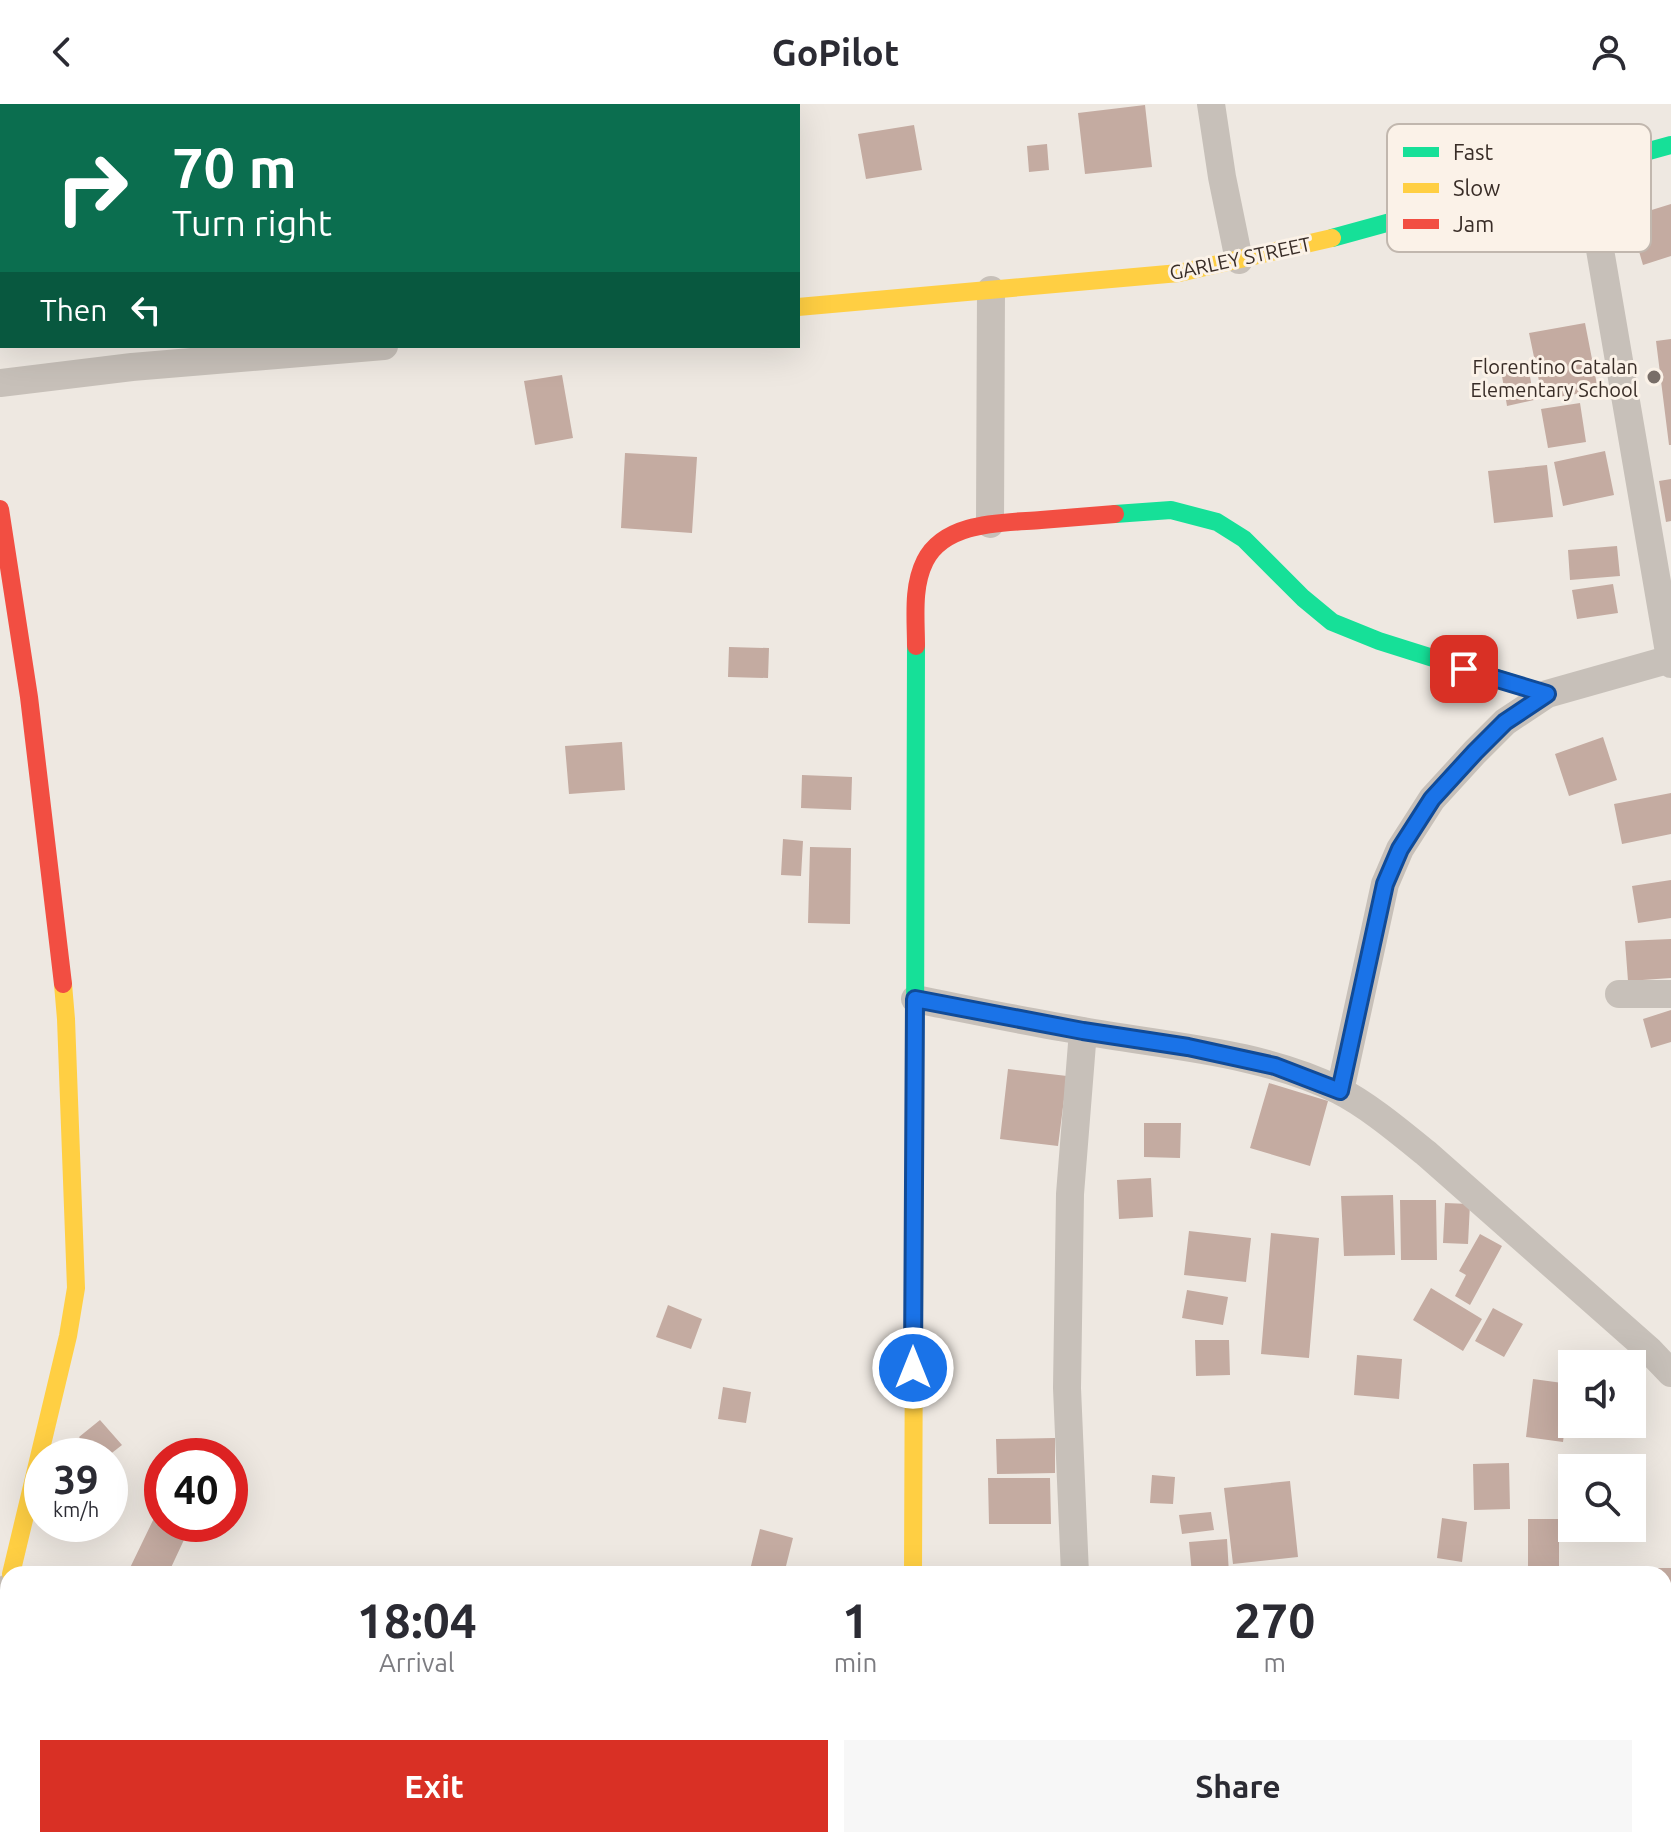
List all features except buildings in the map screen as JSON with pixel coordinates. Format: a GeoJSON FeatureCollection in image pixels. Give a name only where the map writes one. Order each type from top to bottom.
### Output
{"type":"FeatureCollection","features":[{"type":"Feature","properties":{"kind":"street"},"geometry":{"type":"LineString","coordinates":[[1211,104],[1239,260]]}},
{"type":"Feature","properties":{"kind":"street","name":"GARLEY STREET"},"geometry":{"type":"LineString","coordinates":[[1651,150],[1671,145]]}},
{"type":"Feature","properties":{"kind":"street","name":"GARLEY STREET"},"geometry":{"type":"LineString","coordinates":[[800,307],[1179,273],[1387,223]]}},
{"type":"Feature","properties":{"kind":"street"},"geometry":{"type":"LineString","coordinates":[[1340,1091],[1385,884],[1400,849],[1432,799],[1505,722],[1547,694],[1671,661],[1600,252]]}},
{"type":"Feature","properties":{"kind":"street"},"geometry":{"type":"LineString","coordinates":[[990,524],[991,290]]}},
{"type":"Feature","properties":{"kind":"street"},"geometry":{"type":"LineString","coordinates":[[0,383],[132,367],[360,348]]}},
{"type":"Feature","properties":{"kind":"street"},"geometry":{"type":"LineString","coordinates":[[0,509],[29,697],[56,916],[66,1019],[76,1288],[68,1336],[13,1566]]}},
{"type":"Feature","properties":{"kind":"street"},"geometry":{"type":"LineString","coordinates":[[913,1566],[916,591],[919,570],[931,551],[945,537],[990,524],[1171,510],[1217,522],[1244,539],[1303,598],[1332,622],[1379,641],[1547,694]]}},
{"type":"Feature","properties":{"kind":"street"},"geometry":{"type":"LineString","coordinates":[[1619,994],[1671,994]]}},
{"type":"Feature","properties":{"kind":"street"},"geometry":{"type":"LineString","coordinates":[[915,999],[1083,1031],[1188,1047],[1275,1066],[1340,1091],[1427,1154],[1649,1350],[1671,1373]]}},
{"type":"Feature","properties":{"kind":"street"},"geometry":{"type":"LineString","coordinates":[[1075,1566],[1067,1388],[1070,1194],[1083,1031]]}},
{"type":"Feature","properties":{"kind":"traffic: fast"},"geometry":{"type":"LineString","coordinates":[[1651,150],[1671,145]]}},
{"type":"Feature","properties":{"kind":"traffic: fast"},"geometry":{"type":"LineString","coordinates":[[1332,238],[1387,223]]}},
{"type":"Feature","properties":{"kind":"traffic: fast"},"geometry":{"type":"LineString","coordinates":[[1115,514],[1171,510],[1217,522],[1244,539],[1303,598],[1332,622],[1379,641],[1547,694]]}},
{"type":"Feature","properties":{"kind":"traffic: fast"},"geometry":{"type":"LineString","coordinates":[[915,1060],[916,646]]}},
{"type":"Feature","properties":{"kind":"traffic: slow"},"geometry":{"type":"LineString","coordinates":[[800,307],[1179,273],[1332,238]]}},
{"type":"Feature","properties":{"kind":"traffic: slow"},"geometry":{"type":"LineString","coordinates":[[13,1566],[68,1336],[76,1288],[63,984]]}},
{"type":"Feature","properties":{"kind":"traffic: slow"},"geometry":{"type":"LineString","coordinates":[[913,1566],[915,1060]]}},
{"type":"Feature","properties":{"kind":"traffic: jam"},"geometry":{"type":"LineString","coordinates":[[0,509],[29,697],[63,984]]}},
{"type":"Feature","properties":{"kind":"traffic: jam"},"geometry":{"type":"LineString","coordinates":[[916,646],[918,581],[925,561],[946,538],[960,531],[993,524],[1115,514]]}},
{"type":"Feature","properties":{"kind":"place","name":"Florentino Catalan Elementary School"},"geometry":{"type":"Point","coordinates":[1654,377]}},
{"type":"Feature","properties":{"kind":"route"},"geometry":{"type":"LineString","coordinates":[[913,1368],[915,999],[1083,1031],[1188,1047],[1275,1066],[1340,1091],[1385,884],[1400,849],[1432,799],[1475,752],[1505,722],[1547,694],[1464,669]]}}]}
